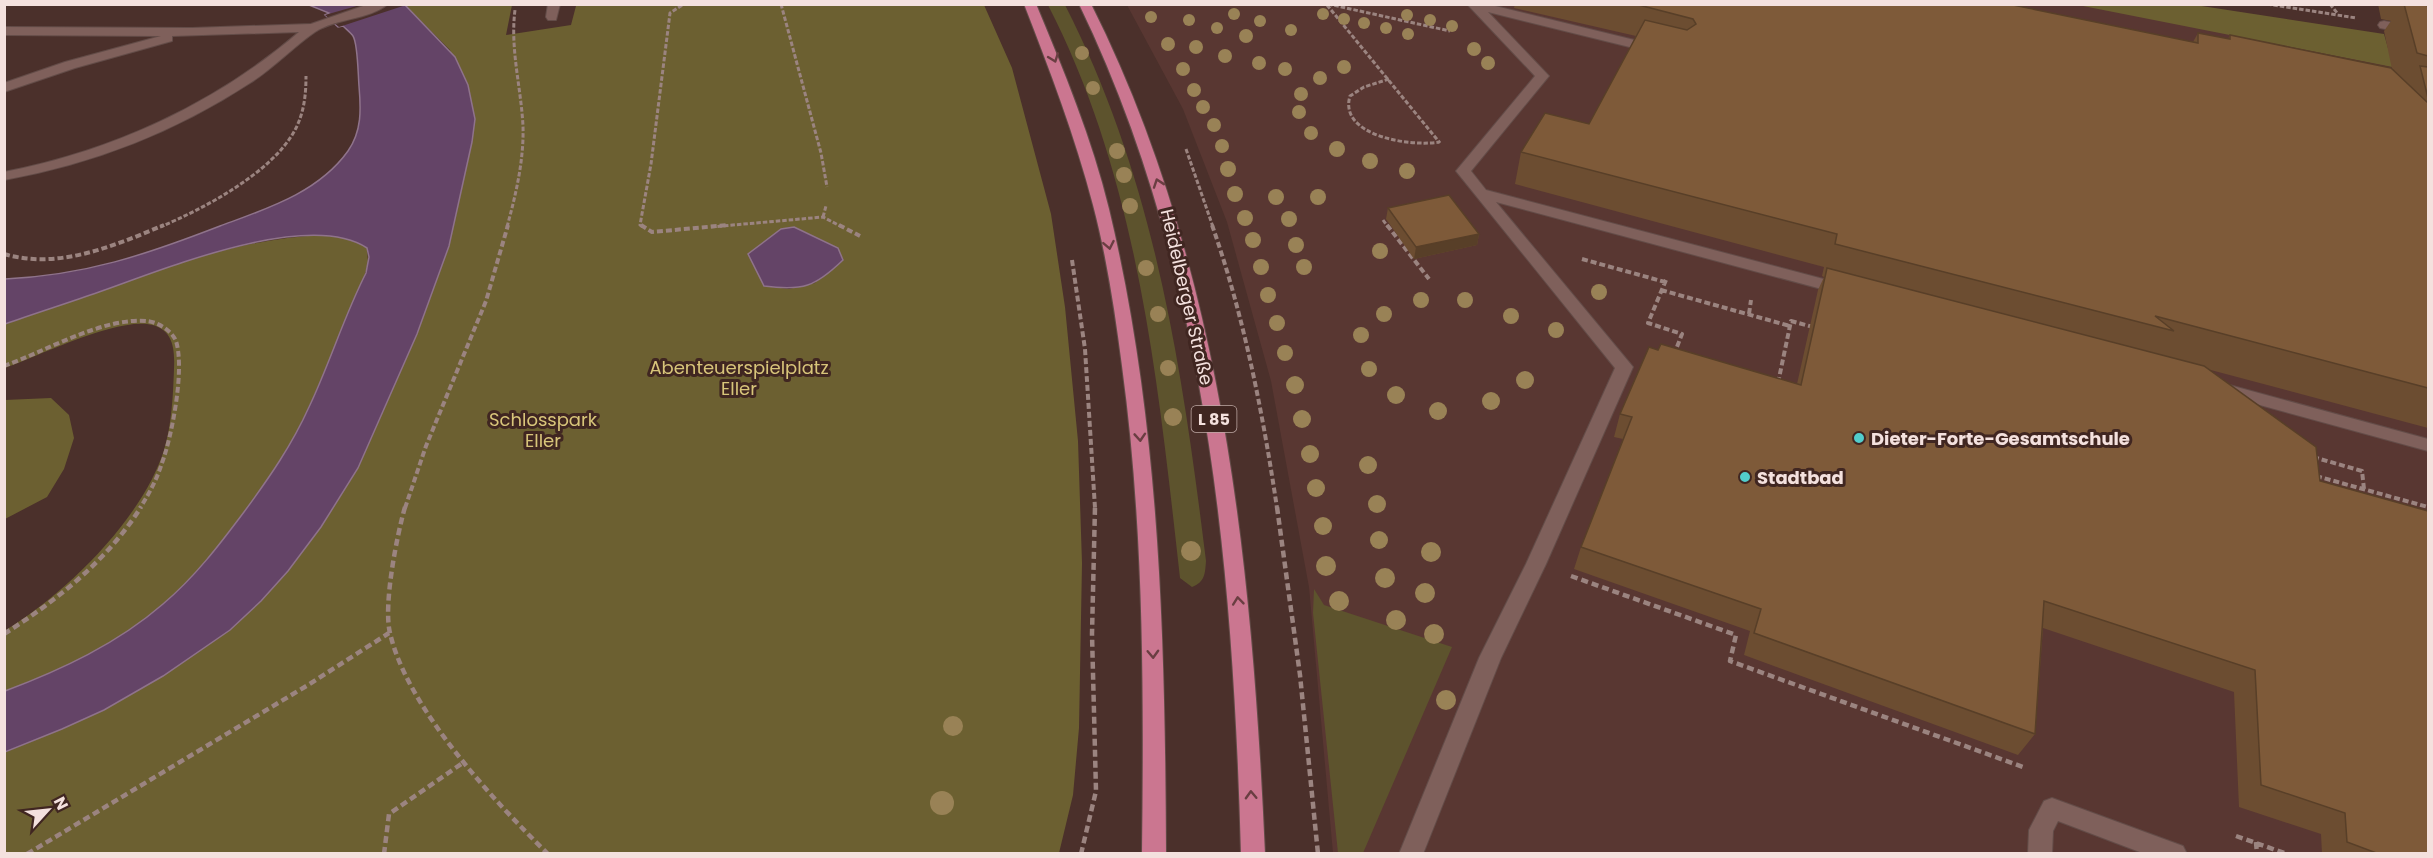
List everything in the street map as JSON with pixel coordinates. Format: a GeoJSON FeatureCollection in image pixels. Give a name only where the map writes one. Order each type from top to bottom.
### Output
{"type":"FeatureCollection","features":[{"type":"Feature","properties":{"kind":"main road"},"geometry":{"type":"LineString","coordinates":[[1030,4],[1049,45],[1073,110],[1102,209],[1121,306],[1139,422],[1155,719],[1154,854]]}},
{"type":"Feature","properties":{"kind":"main road","name":"Heidelberger Straße"},"geometry":{"type":"LineString","coordinates":[[1085,4],[1137,119],[1166,204],[1207,376],[1226,490],[1239,613],[1250,747],[1253,854]]}},
{"type":"Feature","properties":{"kind":"lane"},"geometry":{"type":"LineString","coordinates":[[4,176],[96,152],[190,112],[267,68],[308,32],[382,4]]}},
{"type":"Feature","properties":{"kind":"lane"},"geometry":{"type":"LineString","coordinates":[[1411,854],[1490,658],[1536,564],[1624,368],[1463,171],[1542,76],[1473,5]]}},
{"type":"Feature","properties":{"kind":"lane"},"geometry":{"type":"LineString","coordinates":[[1473,5],[1668,52]]}},
{"type":"Feature","properties":{"kind":"lane"},"geometry":{"type":"LineString","coordinates":[[2384,25],[2428,33]]}},
{"type":"Feature","properties":{"kind":"lane"},"geometry":{"type":"LineString","coordinates":[[4,31],[308,32]]}},
{"type":"Feature","properties":{"kind":"lane"},"geometry":{"type":"LineString","coordinates":[[4,88],[70,66],[192,32]]}},
{"type":"Feature","properties":{"kind":"lane"},"geometry":{"type":"LineString","coordinates":[[1481,193],[1858,293]]}},
{"type":"Feature","properties":{"kind":"lane"},"geometry":{"type":"LineString","coordinates":[[2211,387],[2428,445]]}},
{"type":"Feature","properties":{"kind":"lane"},"geometry":{"type":"LineString","coordinates":[[2040,854],[2041,830],[2052,808],[2175,854]]}},
{"type":"Feature","properties":{"kind":"path"},"geometry":{"type":"LineString","coordinates":[[517,4],[512,30],[522,117],[522,158],[511,214],[486,301],[409,492],[397,540],[390,584],[389,633],[406,676],[464,762],[501,806],[548,854]]}},
{"type":"Feature","properties":{"kind":"path"},"geometry":{"type":"LineString","coordinates":[[684,4],[670,13],[651,164],[640,225],[652,232],[823,217],[860,237]]}},
{"type":"Feature","properties":{"kind":"path"},"geometry":{"type":"LineString","coordinates":[[781,4],[821,153],[827,187]]}},
{"type":"Feature","properties":{"kind":"path"},"geometry":{"type":"LineString","coordinates":[[1327,4],[1511,44]]}},
{"type":"Feature","properties":{"kind":"path"},"geometry":{"type":"LineString","coordinates":[[1327,4],[1463,171]]}},
{"type":"Feature","properties":{"kind":"path"},"geometry":{"type":"LineString","coordinates":[[2267,4],[2384,25]]}},
{"type":"Feature","properties":{"kind":"path"},"geometry":{"type":"LineString","coordinates":[[2330,4],[2338,15]]}},
{"type":"Feature","properties":{"kind":"path"},"geometry":{"type":"LineString","coordinates":[[4,254],[27,260],[51,259],[75,255],[116,243],[170,223],[208,205],[247,178],[277,154],[291,137],[300,120],[306,96],[308,32]]}},
{"type":"Feature","properties":{"kind":"path"},"geometry":{"type":"LineString","coordinates":[[1389,79],[1364,87],[1350,96],[1347,107],[1352,120],[1364,129],[1407,143],[1440,142]]}},
{"type":"Feature","properties":{"kind":"path"},"geometry":{"type":"LineString","coordinates":[[823,217],[826,206]]}},
{"type":"Feature","properties":{"kind":"path"},"geometry":{"type":"LineString","coordinates":[[1383,220],[1429,279]]}},
{"type":"Feature","properties":{"kind":"path"},"geometry":{"type":"LineString","coordinates":[[1072,258],[1085,349],[1095,498],[1092,634],[1096,791],[1081,854]]}},
{"type":"Feature","properties":{"kind":"path"},"geometry":{"type":"LineString","coordinates":[[1578,258],[1665,282]]}},
{"type":"Feature","properties":{"kind":"path"},"geometry":{"type":"LineString","coordinates":[[1669,272],[1648,322],[1682,334],[1672,361]]}},
{"type":"Feature","properties":{"kind":"path"},"geometry":{"type":"LineString","coordinates":[[1661,290],[1790,326]]}},
{"type":"Feature","properties":{"kind":"path"},"geometry":{"type":"LineString","coordinates":[[4,366],[102,328],[129,321],[148,321],[164,328],[175,339],[179,373],[170,437],[161,467],[149,493],[126,529],[62,592],[4,634]]}},
{"type":"Feature","properties":{"kind":"path"},"geometry":{"type":"LineString","coordinates":[[1776,392],[1791,321],[1821,329]]}},
{"type":"Feature","properties":{"kind":"path"},"geometry":{"type":"LineString","coordinates":[[2308,455],[2362,471],[2364,489]]}},
{"type":"Feature","properties":{"kind":"path"},"geometry":{"type":"LineString","coordinates":[[2307,474],[2428,507]]}},
{"type":"Feature","properties":{"kind":"path"},"geometry":{"type":"LineString","coordinates":[[1571,576],[1736,635],[1730,661],[2023,767]]}},
{"type":"Feature","properties":{"kind":"path"},"geometry":{"type":"LineString","coordinates":[[27,854],[308,686],[389,633]]}},
{"type":"Feature","properties":{"kind":"path"},"geometry":{"type":"LineString","coordinates":[[384,854],[389,814],[464,762]]}},
{"type":"Feature","properties":{"kind":"path"},"geometry":{"type":"LineString","coordinates":[[2236,836],[2287,854]]}},
{"type":"Feature","properties":{"kind":"path"},"geometry":{"type":"LineString","coordinates":[[2256,842],[2257,854]]}},
{"type":"Feature","properties":{"kind":"shaded area","name":"Dieter-Forte-Gesamtschule"},"geometry":{"type":"Polygon","coordinates":[[[2126,4],[2428,63],[2428,853],[1333,853],[1309,587],[1271,381],[1227,222],[1183,109],[1127,5],[2126,4]]]}},
{"type":"Feature","properties":{"kind":"shaded area"},"geometry":{"type":"Polygon","coordinates":[[[309,5],[405,5],[455,57],[468,85],[475,119],[472,142],[449,246],[417,334],[358,468],[321,527],[288,571],[261,601],[230,630],[163,676],[104,710],[5,752],[5,691],[88,655],[127,632],[175,594],[244,512],[280,461],[302,421],[366,273],[369,257],[367,248],[341,238],[309,235],[273,239],[196,258],[5,324],[5,279],[89,268],[166,246],[290,198],[322,178],[336,166],[353,143],[360,120],[356,46],[350,32],[343,26],[338,27],[325,15],[329,13],[309,5]]]}},
{"type":"Feature","properties":{"kind":"shaded area"},"geometry":{"type":"Polygon","coordinates":[[[1048,5],[1065,5],[1096,71],[1122,139],[1143,207],[1175,346],[1197,489],[1206,561],[1204,577],[1200,583],[1192,587],[1180,578],[1153,358],[1124,213],[1104,142],[1079,72],[1048,5]]]}},
{"type":"Feature","properties":{"kind":"shaded area"},"geometry":{"type":"Polygon","coordinates":[[[794,227],[838,248],[843,260],[824,276],[808,285],[789,288],[764,286],[748,254],[781,229],[794,227]]]}},
{"type":"Feature","properties":{"kind":"shaded area"},"geometry":{"type":"Polygon","coordinates":[[[1314,589],[1324,605],[1452,647],[1363,853],[1338,853],[1313,613],[1314,589]]]}},
{"type":"Feature","properties":{"kind":"green space","name":"Schlosspark Eller"},"geometry":{"type":"Polygon","coordinates":[[[405,5],[512,5],[506,35],[571,25],[576,6],[586,5],[984,5],[1012,68],[1051,214],[1065,307],[1078,441],[1082,563],[1079,728],[1073,795],[1059,853],[5,854],[5,752],[104,710],[163,676],[230,630],[288,571],[321,527],[358,468],[417,334],[449,246],[472,142],[450,50],[405,5]],[[794,227],[764,286],[789,289],[815,283],[838,248],[794,227]]]}},
{"type":"Feature","properties":{"kind":"green space"},"geometry":{"type":"Polygon","coordinates":[[[2078,5],[2195,5],[2384,34],[2388,48],[2428,74],[2078,5]]]}},
{"type":"Feature","properties":{"kind":"green space"},"geometry":{"type":"Polygon","coordinates":[[[321,235],[345,238],[367,248],[368,263],[361,287],[303,419],[281,460],[252,504],[217,549],[181,588],[128,632],[88,655],[5,691],[4,631],[28,616],[76,576],[120,528],[154,476],[169,430],[174,361],[171,340],[162,329],[147,324],[132,324],[96,333],[5,368],[5,324],[200,256],[281,239],[321,235]]]}},
{"type":"Feature","properties":{"kind":"green space"},"geometry":{"type":"Polygon","coordinates":[[[51,398],[69,415],[74,438],[64,469],[47,497],[5,519],[5,400],[51,398]]]}},
{"type":"Feature","properties":{"kind":"pier"},"geometry":{"type":"Polygon","coordinates":[[[360,5],[406,5],[339,27],[325,15],[360,5]]]}},
{"type":"Feature","properties":{"kind":"building"},"geometry":{"type":"Polygon","coordinates":[[[1635,4],[2008,4],[2198,43],[2198,33],[2230,39],[2230,35],[2391,68],[2428,103],[2428,388],[2155,316],[2174,331],[1835,244],[1837,234],[1521,152],[1545,113],[1589,124],[1645,20],[1687,30],[1696,24],[1693,19],[1635,4]]]}},
{"type":"Feature","properties":{"kind":"building"},"geometry":{"type":"Polygon","coordinates":[[[2404,4],[2428,6],[2428,56],[2417,53],[2404,4]]]}},
{"type":"Feature","properties":{"kind":"building"},"geometry":{"type":"Polygon","coordinates":[[[2420,66],[2428,67],[2428,98],[2420,66]]]}},
{"type":"Feature","properties":{"kind":"building"},"geometry":{"type":"Polygon","coordinates":[[[1449,195],[1479,234],[1416,247],[1388,208],[1449,195]]]}},
{"type":"Feature","properties":{"kind":"building"},"geometry":{"type":"Polygon","coordinates":[[[1827,268],[2204,366],[2316,447],[2320,481],[2428,511],[2428,854],[2379,854],[2347,842],[2345,813],[2261,785],[2255,670],[2044,601],[2035,734],[1754,633],[1761,609],[1581,547],[1632,417],[1620,414],[1649,347],[1658,350],[1661,344],[1801,385],[1827,268]]]}},
{"type":"Feature","properties":{"kind":"place","name":"Dieter-Forte-Gesamtschule"},"geometry":{"type":"Point","coordinates":[1859,438]}},
{"type":"Feature","properties":{"kind":"place","name":"Stadtbad"},"geometry":{"type":"Point","coordinates":[1745,477]}},
{"type":"Feature","properties":{"kind":"park label","name":"Abenteuerspielplatz Eller"},"geometry":{"type":"Point","coordinates":[739,377]}}]}
